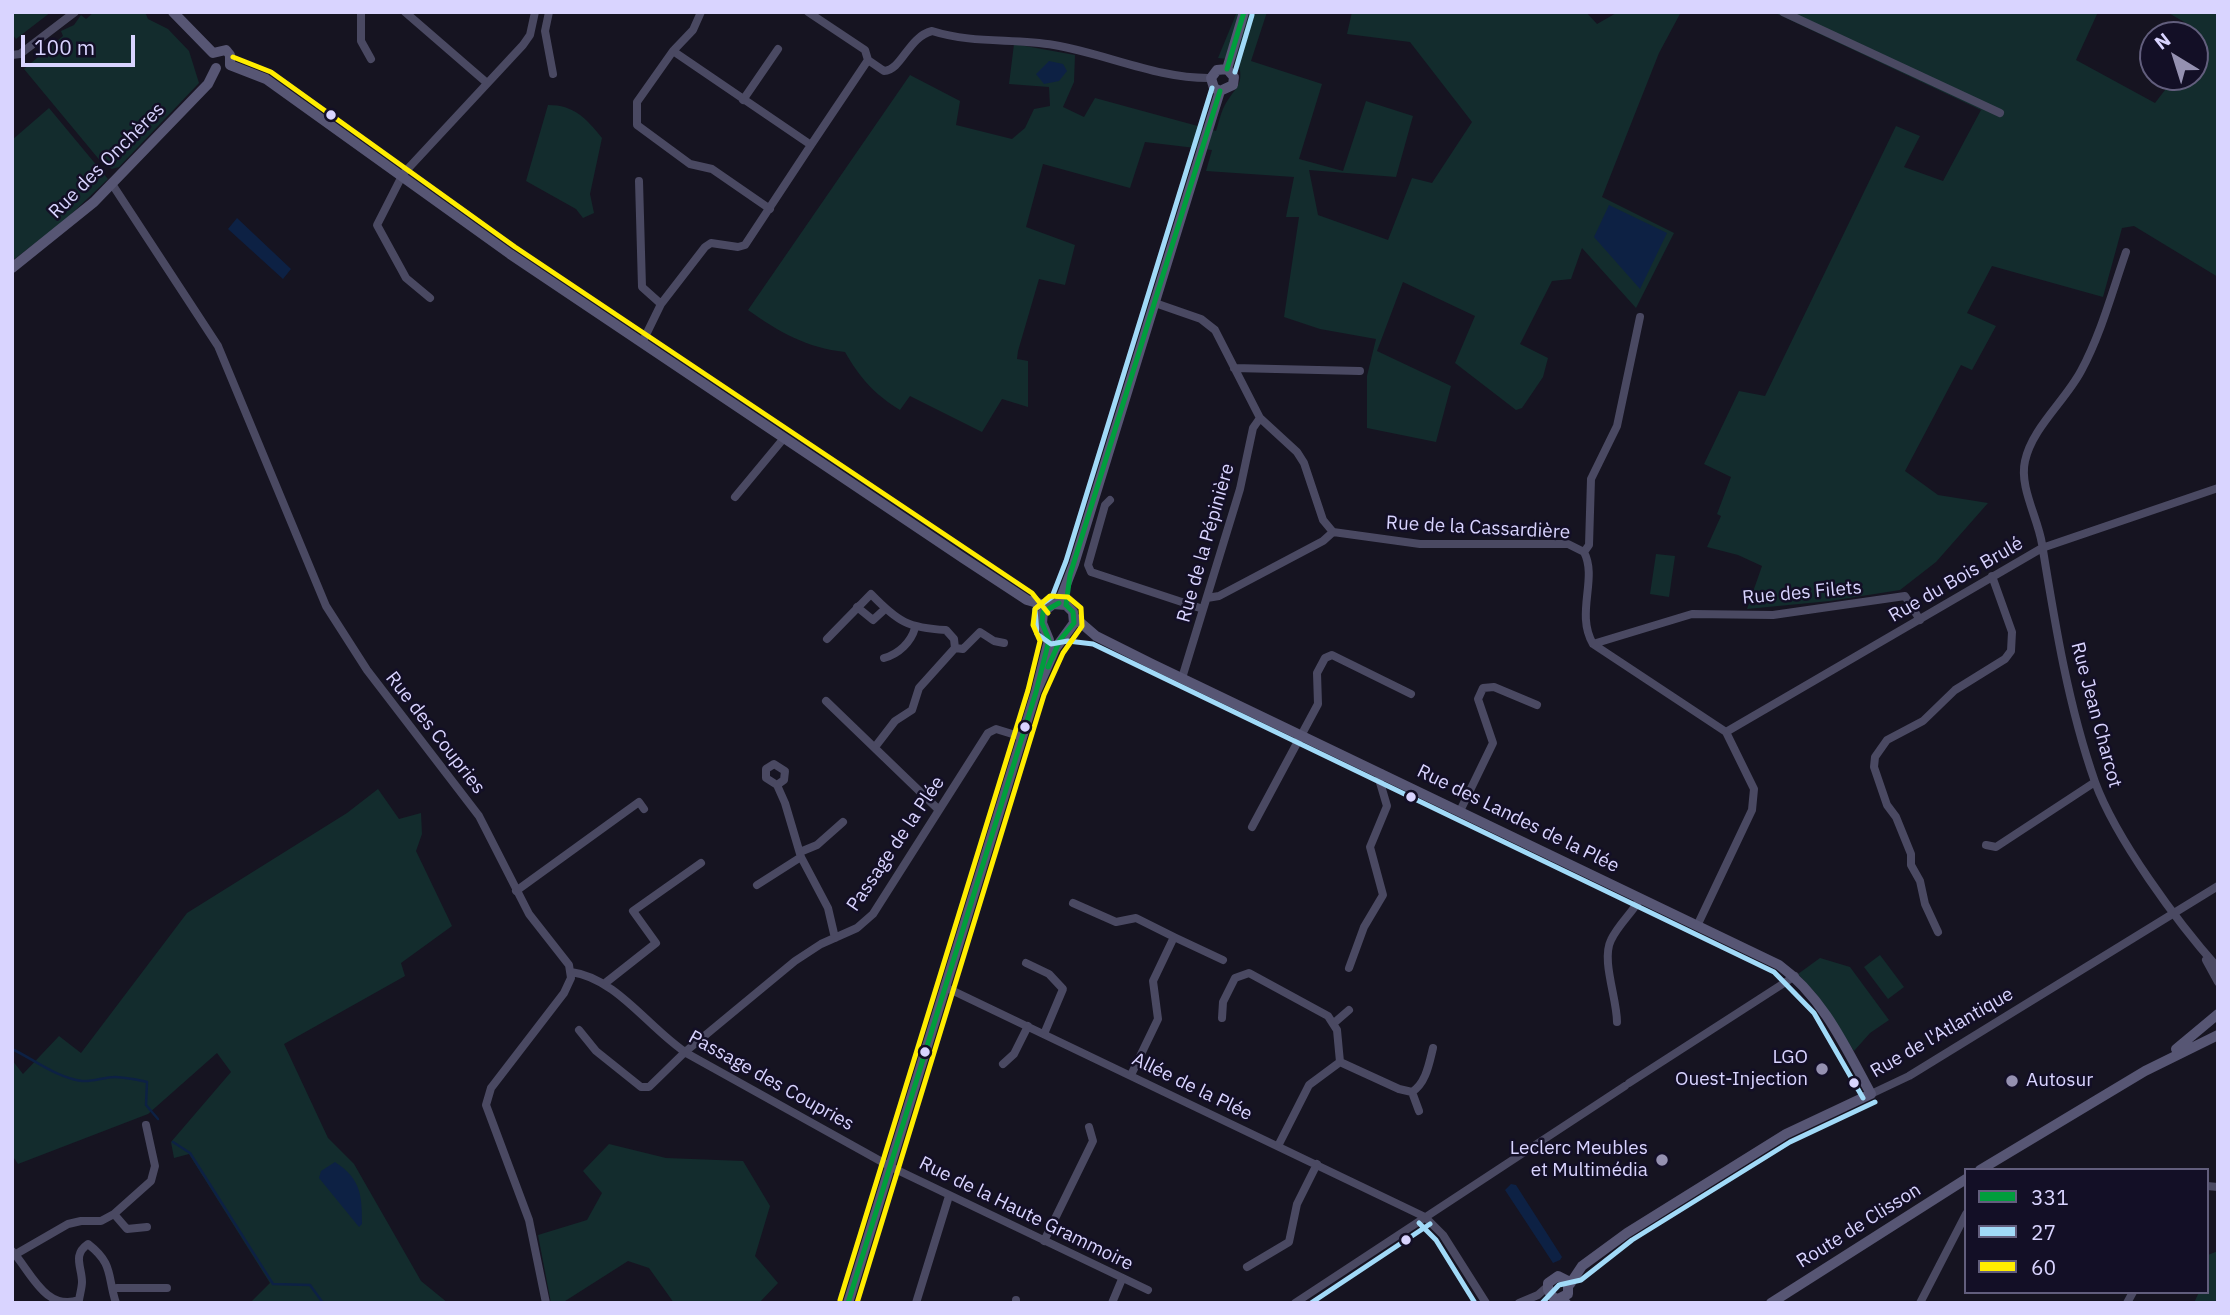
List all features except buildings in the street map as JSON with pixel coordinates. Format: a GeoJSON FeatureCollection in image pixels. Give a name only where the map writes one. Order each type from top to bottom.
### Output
{"type":"FeatureCollection","features":[{"type":"Feature","properties":{"kind":"street"},"geometry":{"type":"LineString","coordinates":[[12,55],[20,54],[75,12]]}},
{"type":"Feature","properties":{"kind":"street"},"geometry":{"type":"LineString","coordinates":[[173,12],[213,53]]}},
{"type":"Feature","properties":{"kind":"street"},"geometry":{"type":"LineString","coordinates":[[361,12],[360,41],[371,59]]}},
{"type":"Feature","properties":{"kind":"street"},"geometry":{"type":"LineString","coordinates":[[405,12],[487,83]]}},
{"type":"Feature","properties":{"kind":"street"},"geometry":{"type":"LineString","coordinates":[[430,298],[406,278],[377,225],[401,178],[530,35],[535,12]]}},
{"type":"Feature","properties":{"kind":"street"},"geometry":{"type":"LineString","coordinates":[[549,12],[545,31],[553,74]]}},
{"type":"Feature","properties":{"kind":"street"},"geometry":{"type":"LineString","coordinates":[[701,12],[692,30],[673,51],[638,102],[637,125],[690,164],[712,169],[770,209]]}},
{"type":"Feature","properties":{"kind":"street"},"geometry":{"type":"LineString","coordinates":[[808,12],[865,50],[868,60],[889,72],[914,40],[932,31],[960,39],[1052,44],[1174,76],[1211,78]]}},
{"type":"Feature","properties":{"kind":"street"},"geometry":{"type":"LineString","coordinates":[[1227,69],[1244,12]]}},
{"type":"Feature","properties":{"kind":"street"},"geometry":{"type":"LineString","coordinates":[[1783,12],[2000,113]]}},
{"type":"Feature","properties":{"kind":"street"},"geometry":{"type":"LineString","coordinates":[[743,100],[778,48]]}},
{"type":"Feature","properties":{"kind":"street"},"geometry":{"type":"LineString","coordinates":[[213,53],[219,49],[226,50],[230,55],[230,65]]}},
{"type":"Feature","properties":{"kind":"street"},"geometry":{"type":"LineString","coordinates":[[673,51],[811,145]]}},
{"type":"Feature","properties":{"kind":"street"},"geometry":{"type":"LineString","coordinates":[[213,53],[212,63],[216,68],[223,69],[230,65]]}},
{"type":"Feature","properties":{"kind":"street"},"geometry":{"type":"LineString","coordinates":[[642,343],[661,304],[705,247],[711,243],[742,248],[868,60]]}},
{"type":"Feature","properties":{"kind":"street"},"geometry":{"type":"LineString","coordinates":[[230,65],[266,79],[401,178],[642,343],[1027,600],[1041,618],[1048,633],[1036,692],[848,1303]]}},
{"type":"Feature","properties":{"kind":"street","name":"Rue des Onchères"},"geometry":{"type":"LineString","coordinates":[[12,268],[60,232],[112,184],[208,84],[216,68]]}},
{"type":"Feature","properties":{"kind":"street"},"geometry":{"type":"LineString","coordinates":[[1220,91],[1212,85],[1211,78],[1217,70],[1227,69]]}},
{"type":"Feature","properties":{"kind":"street"},"geometry":{"type":"LineString","coordinates":[[1041,618],[1058,605],[1070,575],[1220,91],[1233,85],[1234,77],[1227,69]]}},
{"type":"Feature","properties":{"kind":"street"},"geometry":{"type":"LineString","coordinates":[[639,181],[642,287],[661,304]]}},
{"type":"Feature","properties":{"kind":"street","name":"Rue des Coupries"},"geometry":{"type":"LineString","coordinates":[[112,184],[218,346],[315,584],[338,627],[367,670],[465,794],[534,922],[569,965],[571,972]]}},
{"type":"Feature","properties":{"kind":"street","name":"Rue Jean Charcot"},"geometry":{"type":"LineString","coordinates":[[2126,252],[2100,327],[2080,373],[2025,458],[2025,481],[2042,548],[2066,679],[2095,782],[2121,836],[2175,914],[2218,968]]}},
{"type":"Feature","properties":{"kind":"street"},"geometry":{"type":"LineString","coordinates":[[1155,303],[1209,324],[1224,343],[1261,418],[1297,452],[1304,463],[1323,520],[1333,532],[1323,541],[1219,596],[1207,598]]}},
{"type":"Feature","properties":{"kind":"street"},"geometry":{"type":"LineString","coordinates":[[1584,552],[1589,545],[1591,479],[1617,426],[1640,317]]}},
{"type":"Feature","properties":{"kind":"street"},"geometry":{"type":"LineString","coordinates":[[1234,368],[1360,371]]}},
{"type":"Feature","properties":{"kind":"street","name":"Rue de la Pépinière"},"geometry":{"type":"LineString","coordinates":[[1182,678],[1240,489],[1253,428],[1261,418]]}},
{"type":"Feature","properties":{"kind":"street"},"geometry":{"type":"LineString","coordinates":[[735,497],[784,438]]}},
{"type":"Feature","properties":{"kind":"street","name":"Rue du Bois Brulé"},"geometry":{"type":"LineString","coordinates":[[1726,732],[2042,548],[2218,488]]}},
{"type":"Feature","properties":{"kind":"street"},"geometry":{"type":"LineString","coordinates":[[1110,500],[1105,505],[1088,565],[1091,572],[1203,609]]}},
{"type":"Feature","properties":{"kind":"street","name":"Rue de la Cassardière"},"geometry":{"type":"LineString","coordinates":[[1333,532],[1420,544],[1568,544],[1584,552],[1588,565],[1584,621],[1593,644]]}},
{"type":"Feature","properties":{"kind":"street"},"geometry":{"type":"LineString","coordinates":[[1938,932],[1925,904],[1920,881],[1910,865],[1911,854],[1896,817],[1887,805],[1874,767],[1875,757],[1887,740],[1923,721],[1955,690],[2005,659],[2011,651],[2012,632],[1992,576]]}},
{"type":"Feature","properties":{"kind":"street"},"geometry":{"type":"LineString","coordinates":[[827,639],[871,594],[886,609],[915,628],[946,630],[954,639],[955,648],[919,688],[912,710],[895,721],[875,747]]}},
{"type":"Feature","properties":{"kind":"street","name":"Rue des Filets"},"geometry":{"type":"LineString","coordinates":[[1593,644],[1692,614],[1773,615],[1905,596],[1920,620]]}},
{"type":"Feature","properties":{"kind":"street"},"geometry":{"type":"LineString","coordinates":[[1027,600],[1058,605]]}},
{"type":"Feature","properties":{"kind":"street","name":"Rue des Landes de la Plée"},"geometry":{"type":"LineString","coordinates":[[1058,605],[1096,636],[1779,965],[1795,976],[1819,1004],[1871,1094]]}},
{"type":"Feature","properties":{"kind":"street"},"geometry":{"type":"LineString","coordinates":[[857,607],[873,620],[886,609]]}},
{"type":"Feature","properties":{"kind":"street"},"geometry":{"type":"LineString","coordinates":[[1036,692],[1074,617]]}},
{"type":"Feature","properties":{"kind":"street"},"geometry":{"type":"LineString","coordinates":[[884,658],[893,656],[912,639],[915,628]]}},
{"type":"Feature","properties":{"kind":"street"},"geometry":{"type":"LineString","coordinates":[[955,648],[963,649],[980,632],[994,641],[1004,643]]}},
{"type":"Feature","properties":{"kind":"street","name":"Rue des Landes de la Plée"},"geometry":{"type":"LineString","coordinates":[[1048,633],[1096,636]]}},
{"type":"Feature","properties":{"kind":"street"},"geometry":{"type":"LineString","coordinates":[[1593,644],[1726,732],[1754,789],[1752,810],[1697,926]]}},
{"type":"Feature","properties":{"kind":"street"},"geometry":{"type":"LineString","coordinates":[[1252,827],[1303,736],[1319,701],[1317,673],[1328,656],[1332,655],[1411,694]]}},
{"type":"Feature","properties":{"kind":"street"},"geometry":{"type":"LineString","coordinates":[[1460,811],[1493,743],[1478,699],[1483,688],[1494,687],[1537,705]]}},
{"type":"Feature","properties":{"kind":"street"},"geometry":{"type":"LineString","coordinates":[[826,701],[939,810]]}},
{"type":"Feature","properties":{"kind":"street","name":"Passage de la Plée"},"geometry":{"type":"LineString","coordinates":[[579,1030],[596,1051],[641,1087],[649,1087],[685,1052],[795,961],[857,928],[873,914],[988,733],[996,729],[1022,737]]}},
{"type":"Feature","properties":{"kind":"street"},"geometry":{"type":"LineString","coordinates":[[1349,968],[1364,927],[1383,895],[1370,848],[1387,806],[1379,779],[1381,773]]}},
{"type":"Feature","properties":{"kind":"street"},"geometry":{"type":"LineString","coordinates":[[1986,845],[1996,847],[2095,782]]}},
{"type":"Feature","properties":{"kind":"street"},"geometry":{"type":"LineString","coordinates":[[776,785],[790,813],[800,855],[823,896],[835,938]]}},
{"type":"Feature","properties":{"kind":"street"},"geometry":{"type":"LineString","coordinates":[[516,891],[639,802],[644,809]]}},
{"type":"Feature","properties":{"kind":"street"},"geometry":{"type":"LineString","coordinates":[[757,886],[817,845],[843,822]]}},
{"type":"Feature","properties":{"kind":"street"},"geometry":{"type":"LineString","coordinates":[[604,984],[656,943],[633,911],[701,863]]}},
{"type":"Feature","properties":{"kind":"street","name":"Rue de l'Atlantique"},"geometry":{"type":"LineString","coordinates":[[1559,1298],[1554,1277],[1568,1283],[1576,1273],[1626,1233],[1786,1134],[1909,1076],[2218,886]]}},
{"type":"Feature","properties":{"kind":"street"},"geometry":{"type":"LineString","coordinates":[[1617,1022],[1617,1000],[1606,950],[1611,938],[1640,899]]}},
{"type":"Feature","properties":{"kind":"street"},"geometry":{"type":"LineString","coordinates":[[1073,903],[1116,922],[1136,918],[1223,960]]}},
{"type":"Feature","properties":{"kind":"street"},"geometry":{"type":"LineString","coordinates":[[1131,1075],[1158,1019],[1153,981],[1174,937]]}},
{"type":"Feature","properties":{"kind":"street","name":"Rue Jean Charcot"},"geometry":{"type":"LineString","coordinates":[[2200,948],[2218,982]]}},
{"type":"Feature","properties":{"kind":"street"},"geometry":{"type":"LineString","coordinates":[[1026,963],[1049,974],[1063,989],[1044,1034]]}},
{"type":"Feature","properties":{"kind":"street"},"geometry":{"type":"LineString","coordinates":[[546,1303],[528,1220],[486,1105],[491,1088],[565,993],[571,972]]}},
{"type":"Feature","properties":{"kind":"street","name":"Passage des Coupries"},"geometry":{"type":"LineString","coordinates":[[571,972],[604,984],[685,1052],[890,1166]]}},
{"type":"Feature","properties":{"kind":"street"},"geometry":{"type":"LineString","coordinates":[[1222,1018],[1223,1002],[1235,978],[1250,973],[1334,1023]]}},
{"type":"Feature","properties":{"kind":"street"},"geometry":{"type":"LineString","coordinates":[[1295,1303],[1795,976]]}},
{"type":"Feature","properties":{"kind":"street","name":"Allée de la Plée"},"geometry":{"type":"LineString","coordinates":[[945,987],[1425,1217]]}},
{"type":"Feature","properties":{"kind":"street"},"geometry":{"type":"LineString","coordinates":[[1334,1023],[1349,1010]]}},
{"type":"Feature","properties":{"kind":"street"},"geometry":{"type":"LineString","coordinates":[[1983,1168],[2145,1071],[2191,1038],[2218,1014]]}},
{"type":"Feature","properties":{"kind":"street"},"geometry":{"type":"LineString","coordinates":[[1334,1023],[1340,1062]]}},
{"type":"Feature","properties":{"kind":"street"},"geometry":{"type":"LineString","coordinates":[[1003,1064],[1014,1054],[1028,1026]]}},
{"type":"Feature","properties":{"kind":"street"},"geometry":{"type":"LineString","coordinates":[[2145,1071],[2218,1035]]}},
{"type":"Feature","properties":{"kind":"street"},"geometry":{"type":"LineString","coordinates":[[1340,1062],[1399,1089],[1412,1092],[1419,1088],[1428,1070],[1433,1048]]}},
{"type":"Feature","properties":{"kind":"street"},"geometry":{"type":"LineString","coordinates":[[1278,1146],[1309,1085],[1340,1062]]}},
{"type":"Feature","properties":{"kind":"street"},"geometry":{"type":"LineString","coordinates":[[1412,1092],[1419,1111]]}},
{"type":"Feature","properties":{"kind":"street"},"geometry":{"type":"LineString","coordinates":[[116,1303],[113,1280],[103,1258],[88,1244],[83,1247],[77,1262],[82,1281],[79,1300],[74,1302],[45,1299],[14,1252],[68,1224],[101,1221],[114,1214],[155,1175],[146,1125]]}},
{"type":"Feature","properties":{"kind":"street"},"geometry":{"type":"LineString","coordinates":[[1089,1127],[1093,1141]]}},
{"type":"Feature","properties":{"kind":"street"},"geometry":{"type":"LineString","coordinates":[[1044,1241],[1101,1129]]}},
{"type":"Feature","properties":{"kind":"street"},"geometry":{"type":"LineString","coordinates":[[1247,1267],[1289,1242],[1297,1204],[1317,1164]]}},
{"type":"Feature","properties":{"kind":"street","name":"Rue de la Haute Grammoire"},"geometry":{"type":"LineString","coordinates":[[890,1166],[1148,1290]]}},
{"type":"Feature","properties":{"kind":"street","name":"Route de Clisson"},"geometry":{"type":"LineString","coordinates":[[1770,1303],[1964,1180]]}},
{"type":"Feature","properties":{"kind":"street"},"geometry":{"type":"LineString","coordinates":[[916,1303],[948,1196]]}},
{"type":"Feature","properties":{"kind":"street"},"geometry":{"type":"LineString","coordinates":[[114,1214],[127,1228],[147,1227]]}},
{"type":"Feature","properties":{"kind":"street"},"geometry":{"type":"LineString","coordinates":[[1425,1217],[1443,1235],[1486,1303]]}},
{"type":"Feature","properties":{"kind":"street"},"geometry":{"type":"LineString","coordinates":[[1920,1303],[1964,1218]]}},
{"type":"Feature","properties":{"kind":"street"},"geometry":{"type":"LineString","coordinates":[[1112,1303],[1122,1279]]}},
{"type":"Feature","properties":{"kind":"street"},"geometry":{"type":"LineString","coordinates":[[1533,1303],[1559,1298],[1568,1283]]}},
{"type":"Feature","properties":{"kind":"street"},"geometry":{"type":"LineString","coordinates":[[115,1289],[167,1288]]}},
{"type":"Feature","properties":{"kind":"street"},"geometry":{"type":"LineString","coordinates":[[1519,1303],[1538,1295],[1559,1298]]}},
{"type":"Feature","properties":{"kind":"green space"},"geometry":{"type":"Polygon","coordinates":[[[12,12],[51,12],[16,39],[12,34],[12,12]]]}},
{"type":"Feature","properties":{"kind":"green space"},"geometry":{"type":"Polygon","coordinates":[[[94,12],[145,12],[148,19],[168,29],[189,51],[199,83],[119,167],[112,169],[102,163],[24,69],[63,36],[61,31],[74,25],[81,15],[86,19],[94,12]]]}},
{"type":"Feature","properties":{"kind":"green space"},"geometry":{"type":"Polygon","coordinates":[[[1237,12],[1267,12],[1251,61],[1322,84],[1299,159],[1343,171],[1366,101],[1413,116],[1396,177],[1309,170],[1318,215],[1388,240],[1412,178],[1432,183],[1472,122],[1410,42],[1347,34],[1352,12],[1586,12],[1597,24],[1618,12],[1681,12],[1659,53],[1602,197],[1674,233],[1636,308],[1582,248],[1571,279],[1552,281],[1520,344],[1548,358],[1543,377],[1522,408],[1516,410],[1455,363],[1475,316],[1403,282],[1377,351],[1451,386],[1436,442],[1367,428],[1367,376],[1376,339],[1320,329],[1284,317],[1299,217],[1286,217],[1294,177],[1206,171],[1212,150],[1145,142],[1130,188],[1043,164],[1026,227],[1075,245],[1065,285],[1039,279],[1018,351],[1017,359],[1028,361],[1028,407],[1002,399],[982,432],[910,396],[900,410],[868,385],[845,352],[818,347],[794,338],[748,310],[910,75],[960,101],[956,125],[1012,139],[1025,128],[1034,109],[1050,106],[1049,87],[1009,84],[1014,44],[1075,55],[1074,82],[1063,107],[1084,117],[1095,98],[1216,131],[1224,106],[1240,80],[1238,60],[1218,58],[1237,12]]]}},
{"type":"Feature","properties":{"kind":"green space"},"geometry":{"type":"Polygon","coordinates":[[[1773,12],[2098,12],[2076,60],[2155,103],[2164,91],[2209,91],[2209,21],[2182,21],[2167,12],[2218,12],[2218,277],[2134,226],[2122,228],[2103,297],[1992,266],[1967,313],[1996,326],[1972,370],[1961,365],[1905,471],[1938,495],[1988,503],[1936,562],[1900,590],[1830,601],[1747,609],[1762,566],[1738,555],[1707,547],[1721,516],[1717,514],[1731,477],[1704,464],[1739,391],[1765,396],[1896,126],[1920,136],[1904,167],[1943,181],[1981,110],[1773,12]]]}},
{"type":"Feature","properties":{"kind":"green space"},"geometry":{"type":"Polygon","coordinates":[[[548,105],[565,107],[579,114],[602,138],[590,194],[594,213],[583,218],[576,209],[526,181],[548,105]]]}},
{"type":"Feature","properties":{"kind":"green space"},"geometry":{"type":"Polygon","coordinates":[[[49,108],[108,179],[66,219],[12,261],[12,140],[49,108]]]}},
{"type":"Feature","properties":{"kind":"green space"},"geometry":{"type":"Polygon","coordinates":[[[1656,554],[1675,556],[1669,597],[1650,594],[1656,554]]]}},
{"type":"Feature","properties":{"kind":"green space"},"geometry":{"type":"Polygon","coordinates":[[[378,789],[399,819],[421,813],[422,834],[416,851],[452,926],[401,963],[405,976],[284,1044],[328,1138],[354,1164],[421,1281],[448,1303],[250,1303],[270,1283],[189,1154],[174,1158],[171,1142],[231,1072],[217,1053],[148,1114],[18,1164],[12,1155],[12,1060],[23,1074],[59,1036],[81,1053],[187,913],[347,813],[378,789]]]}},
{"type":"Feature","properties":{"kind":"green space"},"geometry":{"type":"Polygon","coordinates":[[[1880,955],[1904,987],[1888,999],[1864,967],[1880,955]]]}},
{"type":"Feature","properties":{"kind":"green space"},"geometry":{"type":"Polygon","coordinates":[[[1820,958],[1850,967],[1889,1020],[1870,1033],[1854,1051],[1818,996],[1798,974],[1820,958]]]}},
{"type":"Feature","properties":{"kind":"green space"},"geometry":{"type":"Polygon","coordinates":[[[609,1144],[666,1158],[743,1161],[770,1206],[755,1256],[778,1283],[759,1303],[674,1303],[649,1268],[628,1261],[562,1303],[551,1303],[538,1235],[587,1220],[602,1193],[583,1171],[609,1144]]]}},
{"type":"Feature","properties":{"kind":"green space"},"geometry":{"type":"Polygon","coordinates":[[[2218,1251],[2218,1303],[2194,1303],[2198,1294],[2209,1294],[2209,1255],[2218,1251]]]}},
{"type":"Feature","properties":{"kind":"water"},"geometry":{"type":"Polygon","coordinates":[[[1049,61],[1063,64],[1067,71],[1059,81],[1044,84],[1036,74],[1049,61]]]}},
{"type":"Feature","properties":{"kind":"water"},"geometry":{"type":"Polygon","coordinates":[[[1609,205],[1667,233],[1640,289],[1594,237],[1609,205]]]}},
{"type":"Feature","properties":{"kind":"water"},"geometry":{"type":"Polygon","coordinates":[[[237,218],[291,269],[283,279],[228,229],[237,218]]]}},
{"type":"Feature","properties":{"kind":"water"},"geometry":{"type":"Polygon","coordinates":[[[335,1162],[344,1168],[358,1188],[362,1214],[362,1224],[359,1227],[319,1178],[321,1171],[335,1162]]]}},
{"type":"Feature","properties":{"kind":"water"},"geometry":{"type":"Polygon","coordinates":[[[1511,1184],[1516,1185],[1562,1257],[1560,1260],[1553,1263],[1505,1190],[1511,1184]]]}},
{"type":"Feature","properties":{"kind":"waterway"},"geometry":{"type":"LineString","coordinates":[[12,1049],[73,1079],[86,1081],[115,1077],[147,1082],[146,1105],[158,1119]]}},
{"type":"Feature","properties":{"kind":"waterway"},"geometry":{"type":"LineString","coordinates":[[173,1142],[190,1153],[273,1284],[310,1285],[323,1303]]}},
{"type":"Feature","properties":{"kind":"transit line","name":"331"},"geometry":{"type":"LineString","coordinates":[[1227,69],[1244,12]]}},
{"type":"Feature","properties":{"kind":"transit line","name":"27"},"geometry":{"type":"LineString","coordinates":[[1235,72],[1252,15]]}},
{"type":"Feature","properties":{"kind":"transit line","name":"60"},"geometry":{"type":"LineString","coordinates":[[233,57],[271,72],[515,247],[1032,593],[1048,613]]}},
{"type":"Feature","properties":{"kind":"transit line","name":"27"},"geometry":{"type":"LineString","coordinates":[[1212,88],[1066,561],[1052,597],[1035,609],[1037,634],[1051,644],[1068,641],[1093,644],[1774,972],[1814,1013],[1863,1098]]}},
{"type":"Feature","properties":{"kind":"transit line","name":"331"},"geometry":{"type":"LineString","coordinates":[[1066,605],[1070,575],[1220,91]]}},
{"type":"Feature","properties":{"kind":"transit line","name":"60"},"geometry":{"type":"LineString","coordinates":[[840,1300],[1028,690],[1040,641],[1033,625],[1035,609],[1050,596],[1068,597],[1081,608],[1082,626],[1063,653],[1044,695],[857,1303]]}},
{"type":"Feature","properties":{"kind":"transit line","name":"331"},"geometry":{"type":"LineString","coordinates":[[848,1303],[1036,692],[1049,640],[1042,623],[1043,612],[1059,603]]}},
{"type":"Feature","properties":{"kind":"transit line","name":"331"},"geometry":{"type":"LineString","coordinates":[[1048,667],[1060,640],[1074,623],[1073,612],[1066,605]]}},
{"type":"Feature","properties":{"kind":"transit line","name":"27"},"geometry":{"type":"LineString","coordinates":[[1542,1303],[1559,1285],[1581,1280],[1632,1240],[1790,1142],[1875,1102]]}},
{"type":"Feature","properties":{"kind":"transit line","name":"27"},"geometry":{"type":"LineString","coordinates":[[1419,1223],[1436,1240],[1475,1303]]}},
{"type":"Feature","properties":{"kind":"transit line","name":"27"},"geometry":{"type":"LineString","coordinates":[[1311,1303],[1430,1224]]}},
{"type":"Feature","properties":{"kind":"place","name":"LGO Ouest-Injection"},"geometry":{"type":"Point","coordinates":[1822,1069]}},
{"type":"Feature","properties":{"kind":"place","name":"Autosur"},"geometry":{"type":"Point","coordinates":[2012,1081]}},
{"type":"Feature","properties":{"kind":"place","name":"Leclerc Meubles et Multimédia"},"geometry":{"type":"Point","coordinates":[1662,1160]}}]}
